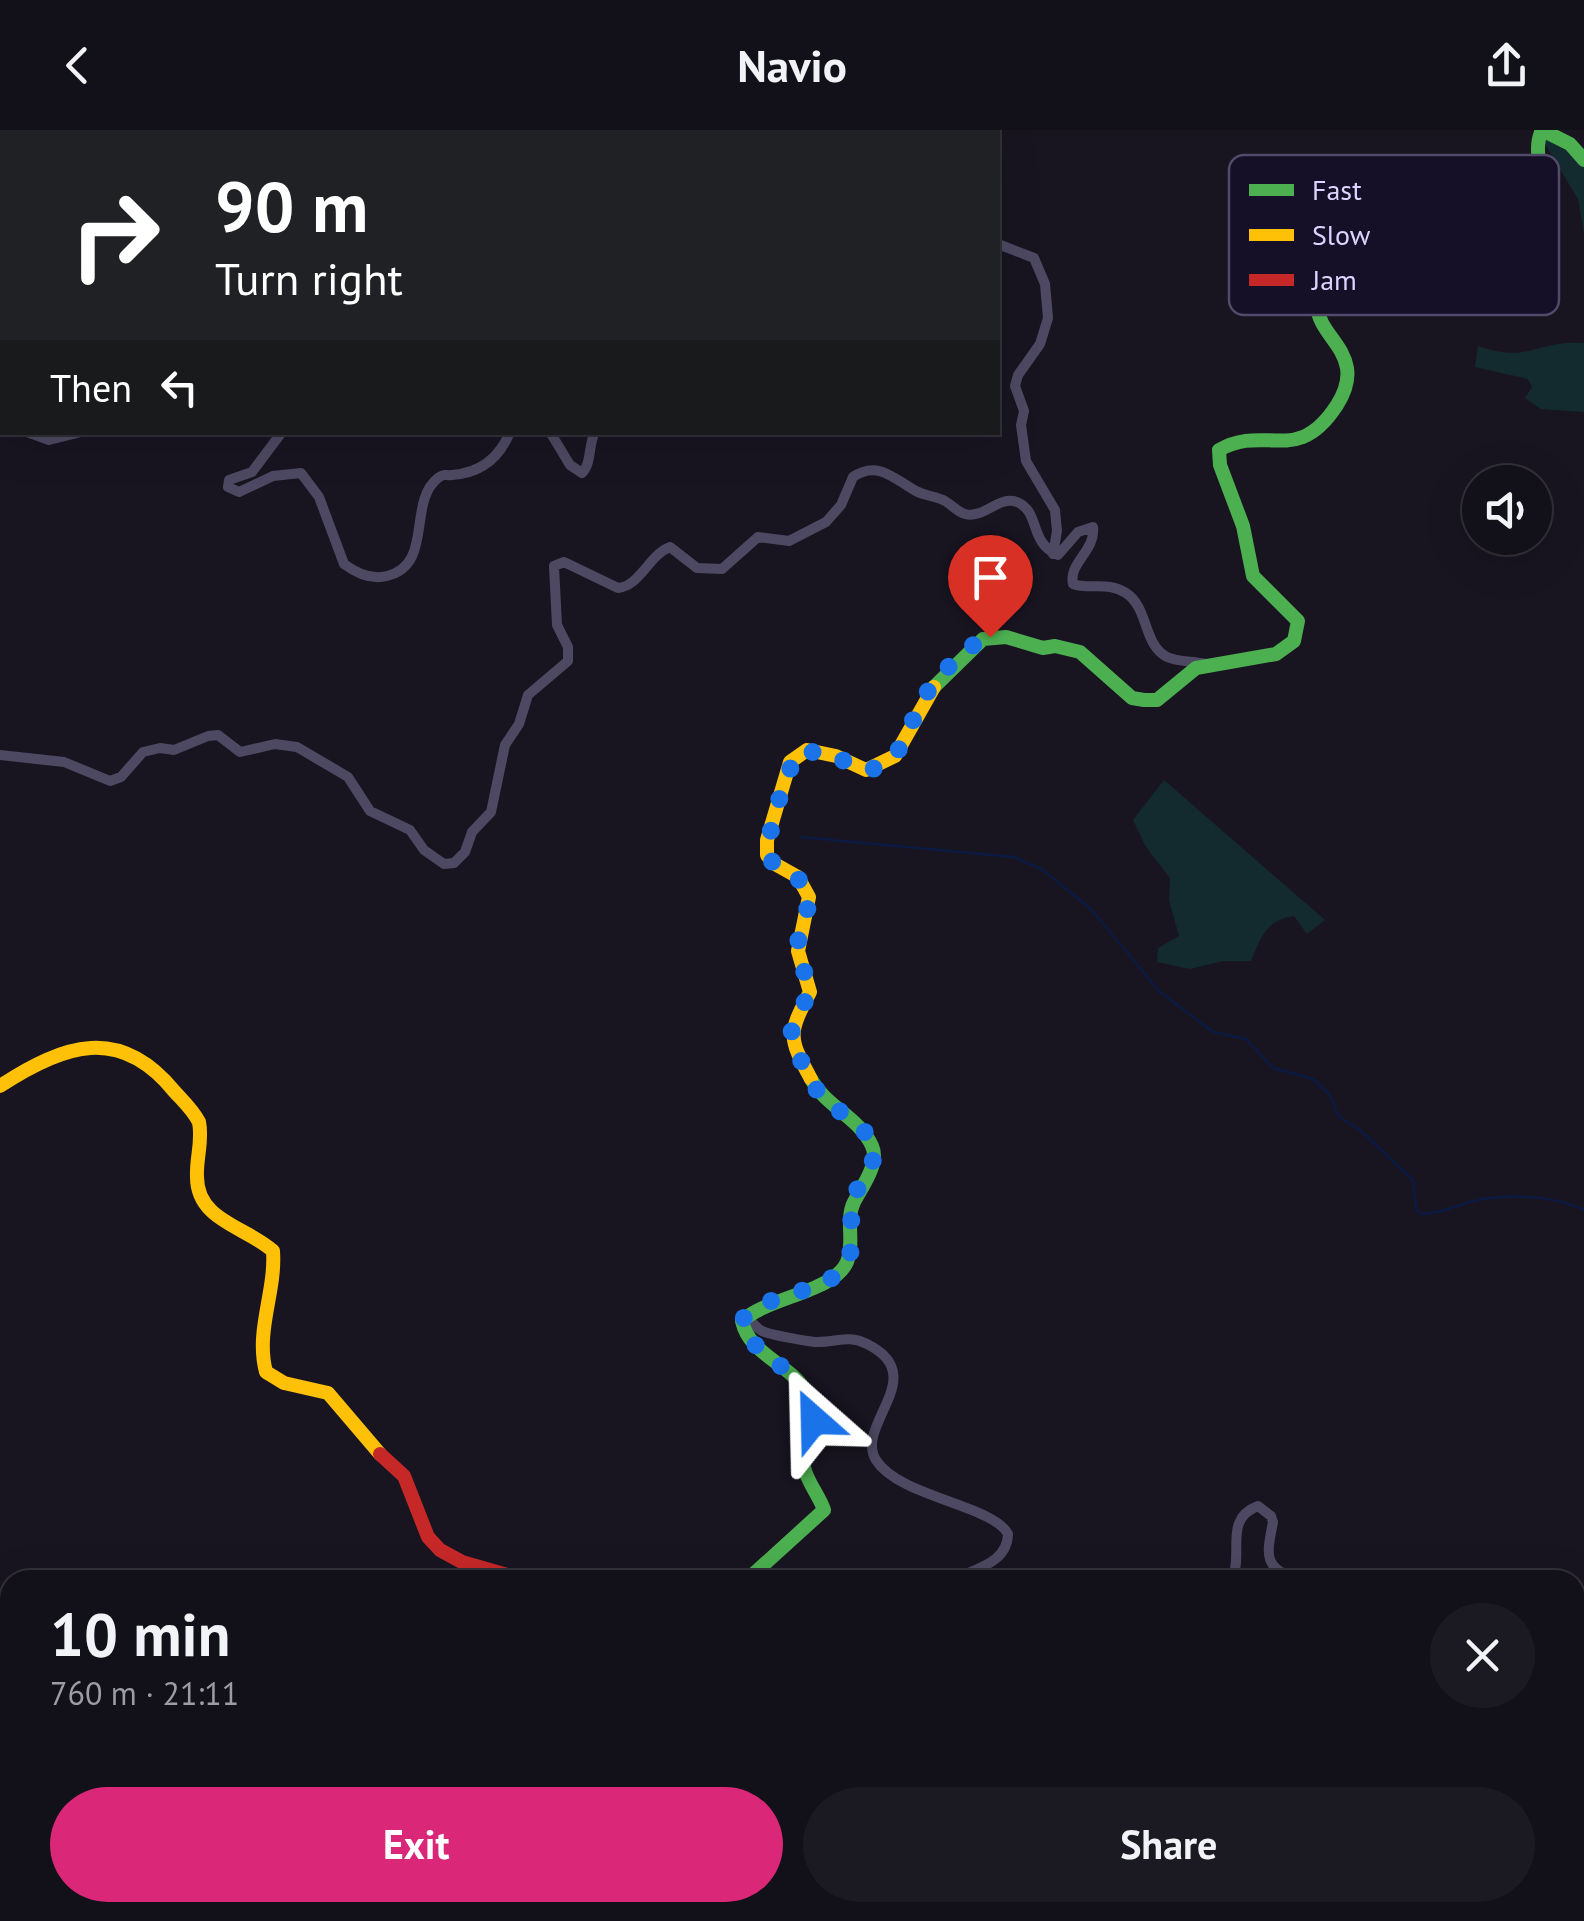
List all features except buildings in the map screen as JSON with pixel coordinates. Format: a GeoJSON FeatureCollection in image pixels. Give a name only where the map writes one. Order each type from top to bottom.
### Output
{"type":"FeatureCollection","features":[{"type":"Feature","properties":{"kind":"street"},"geometry":{"type":"LineString","coordinates":[[1537,155],[1542,130],[1570,144],[1584,160]]}},
{"type":"Feature","properties":{"kind":"street"},"geometry":{"type":"LineString","coordinates":[[1000,234],[1016,249]]}},
{"type":"Feature","properties":{"kind":"street"},"geometry":{"type":"LineString","coordinates":[[1000,245],[1034,258],[1046,284],[1045,333],[1015,386],[1024,411],[1021,425],[1026,461],[1055,510],[1053,554]]}},
{"type":"Feature","properties":{"kind":"street"},"geometry":{"type":"LineString","coordinates":[[746,1315],[830,1280],[846,1264],[853,1237],[850,1210],[876,1151],[863,1129],[820,1096],[791,1042],[792,1026],[810,992],[798,951],[809,897],[798,877],[767,855],[767,840],[790,762],[807,750],[836,756],[866,770],[886,763],[903,744],[926,694],[971,646],[990,637],[1080,652],[1132,698],[1144,700],[1158,700],[1206,664],[1276,654],[1294,641],[1298,621],[1253,576],[1243,526],[1220,464],[1219,450],[1242,441],[1308,438],[1346,390],[1350,375],[1346,358],[1316,315]]}},
{"type":"Feature","properties":{"kind":"street"},"geometry":{"type":"LineString","coordinates":[[35,435],[49,440],[69,435]]}},
{"type":"Feature","properties":{"kind":"street"},"geometry":{"type":"LineString","coordinates":[[280,435],[252,472],[229,480],[228,487],[239,492],[273,476],[301,473],[319,497],[344,564],[364,575],[380,577],[400,569],[413,553],[424,504],[434,482],[445,475],[480,470],[503,447],[509,435]]}},
{"type":"Feature","properties":{"kind":"street"},"geometry":{"type":"LineString","coordinates":[[552,435],[570,465],[582,473],[594,435]]}},
{"type":"Feature","properties":{"kind":"street"},"geometry":{"type":"LineString","coordinates":[[0,755],[64,762],[110,781],[121,776],[143,752],[174,750],[208,736],[218,735],[240,752],[291,744],[348,777],[374,814],[410,830],[432,858],[449,864],[465,852],[472,832],[491,812],[506,745],[528,695],[568,661],[568,647],[558,632],[552,590],[551,574],[558,563],[584,570],[618,588],[632,584],[656,556],[670,547],[697,568],[722,569],[758,538],[789,541],[826,522],[841,504],[852,478],[870,470],[890,474],[965,514],[979,514],[1004,502],[1016,502],[1030,512],[1035,535],[1053,554],[1062,554],[1078,532],[1093,527],[1092,544],[1072,571],[1072,584],[1116,587],[1139,606],[1156,647],[1166,656],[1206,664]]}},
{"type":"Feature","properties":{"kind":"street"},"geometry":{"type":"LineString","coordinates":[[0,1086],[57,1055],[112,1048],[138,1056],[169,1085],[199,1120],[200,1148],[194,1178],[209,1209],[242,1235],[273,1251],[274,1278],[261,1351],[266,1372],[290,1388],[322,1388],[328,1393],[362,1437],[404,1476],[428,1537],[474,1570]]}},
{"type":"Feature","properties":{"kind":"street"},"geometry":{"type":"LineString","coordinates":[[746,1315],[742,1330],[747,1339],[786,1368],[811,1400],[814,1420],[804,1464],[824,1510],[758,1570]]}},
{"type":"Feature","properties":{"kind":"street"},"geometry":{"type":"LineString","coordinates":[[746,1315],[763,1332],[811,1342],[854,1338],[879,1351],[889,1363],[893,1388],[871,1448],[875,1459],[896,1478],[937,1499],[991,1518],[1008,1534],[1008,1542],[996,1558],[973,1570]]}},
{"type":"Feature","properties":{"kind":"street"},"geometry":{"type":"LineString","coordinates":[[1235,1570],[1239,1557],[1236,1528],[1245,1513],[1258,1506],[1272,1516],[1270,1562],[1275,1570]]}},
{"type":"Feature","properties":{"kind":"street"},"geometry":{"type":"LineString","coordinates":[[462,1562],[490,1570]]}},
{"type":"Feature","properties":{"kind":"green space"},"geometry":{"type":"Polygon","coordinates":[[[1549,134],[1584,165],[1584,234],[1578,199],[1559,167],[1559,155],[1552,155],[1544,142],[1549,134]]]}},
{"type":"Feature","properties":{"kind":"green space"},"geometry":{"type":"Polygon","coordinates":[[[1584,343],[1584,412],[1541,409],[1525,398],[1532,387],[1528,379],[1475,367],[1478,346],[1509,353],[1584,343]]]}},
{"type":"Feature","properties":{"kind":"green space"},"geometry":{"type":"Polygon","coordinates":[[[1164,780],[1325,920],[1307,934],[1294,916],[1277,921],[1262,937],[1251,961],[1223,961],[1190,969],[1157,962],[1158,948],[1179,936],[1169,900],[1170,878],[1146,847],[1133,820],[1164,780]]]}},
{"type":"Feature","properties":{"kind":"waterway"},"geometry":{"type":"LineString","coordinates":[[800,837],[1014,857],[1043,870],[1091,909],[1159,991],[1213,1032],[1246,1039],[1273,1068],[1313,1079],[1329,1094],[1339,1117],[1360,1130],[1413,1180],[1420,1214],[1507,1197],[1548,1199],[1584,1210]]}},
{"type":"Feature","properties":{"kind":"traffic: fast"},"geometry":{"type":"LineString","coordinates":[[1542,130],[1570,144],[1584,160]]}},
{"type":"Feature","properties":{"kind":"traffic: fast"},"geometry":{"type":"LineString","coordinates":[[1539,155],[1542,130]]}},
{"type":"Feature","properties":{"kind":"traffic: fast"},"geometry":{"type":"LineString","coordinates":[[934,687],[983,639],[1006,637],[1043,648],[1055,646],[1080,652],[1132,698],[1144,700],[1157,700],[1196,668],[1276,654],[1294,641],[1298,621],[1253,576],[1243,526],[1220,465],[1219,450],[1252,440],[1281,441],[1308,434],[1337,405],[1347,383],[1345,359],[1318,315]]}},
{"type":"Feature","properties":{"kind":"traffic: fast"},"geometry":{"type":"LineString","coordinates":[[758,1570],[824,1510],[804,1467],[812,1419],[810,1400],[798,1381],[752,1342],[742,1321],[815,1288],[840,1272],[849,1254],[851,1209],[874,1160],[866,1136],[811,1079]]}},
{"type":"Feature","properties":{"kind":"traffic: slow"},"geometry":{"type":"LineString","coordinates":[[811,1079],[794,1036],[810,992],[798,951],[809,897],[798,877],[773,863],[767,855],[767,840],[790,762],[807,750],[836,756],[866,770],[895,756],[934,687]]}},
{"type":"Feature","properties":{"kind":"traffic: slow"},"geometry":{"type":"LineString","coordinates":[[0,1086],[47,1060],[91,1048],[133,1056],[154,1070],[199,1122],[197,1177],[205,1204],[225,1222],[273,1251],[263,1342],[266,1372],[284,1383],[328,1393],[380,1454]]}},
{"type":"Feature","properties":{"kind":"traffic: jam"},"geometry":{"type":"LineString","coordinates":[[380,1454],[404,1476],[428,1537],[440,1550],[490,1570]]}},
{"type":"Feature","properties":{"kind":"route"},"geometry":{"type":"LineString","coordinates":[[814,1420],[807,1392],[786,1368],[747,1339],[742,1320],[756,1308],[830,1280],[846,1264],[853,1237],[850,1210],[876,1151],[863,1129],[820,1096],[791,1042],[792,1026],[810,992],[798,951],[800,926],[809,897],[798,877],[772,862],[767,855],[767,840],[782,800],[790,762],[799,752],[823,752],[866,770],[886,763],[903,744],[926,694],[971,646],[990,637]]}}]}
